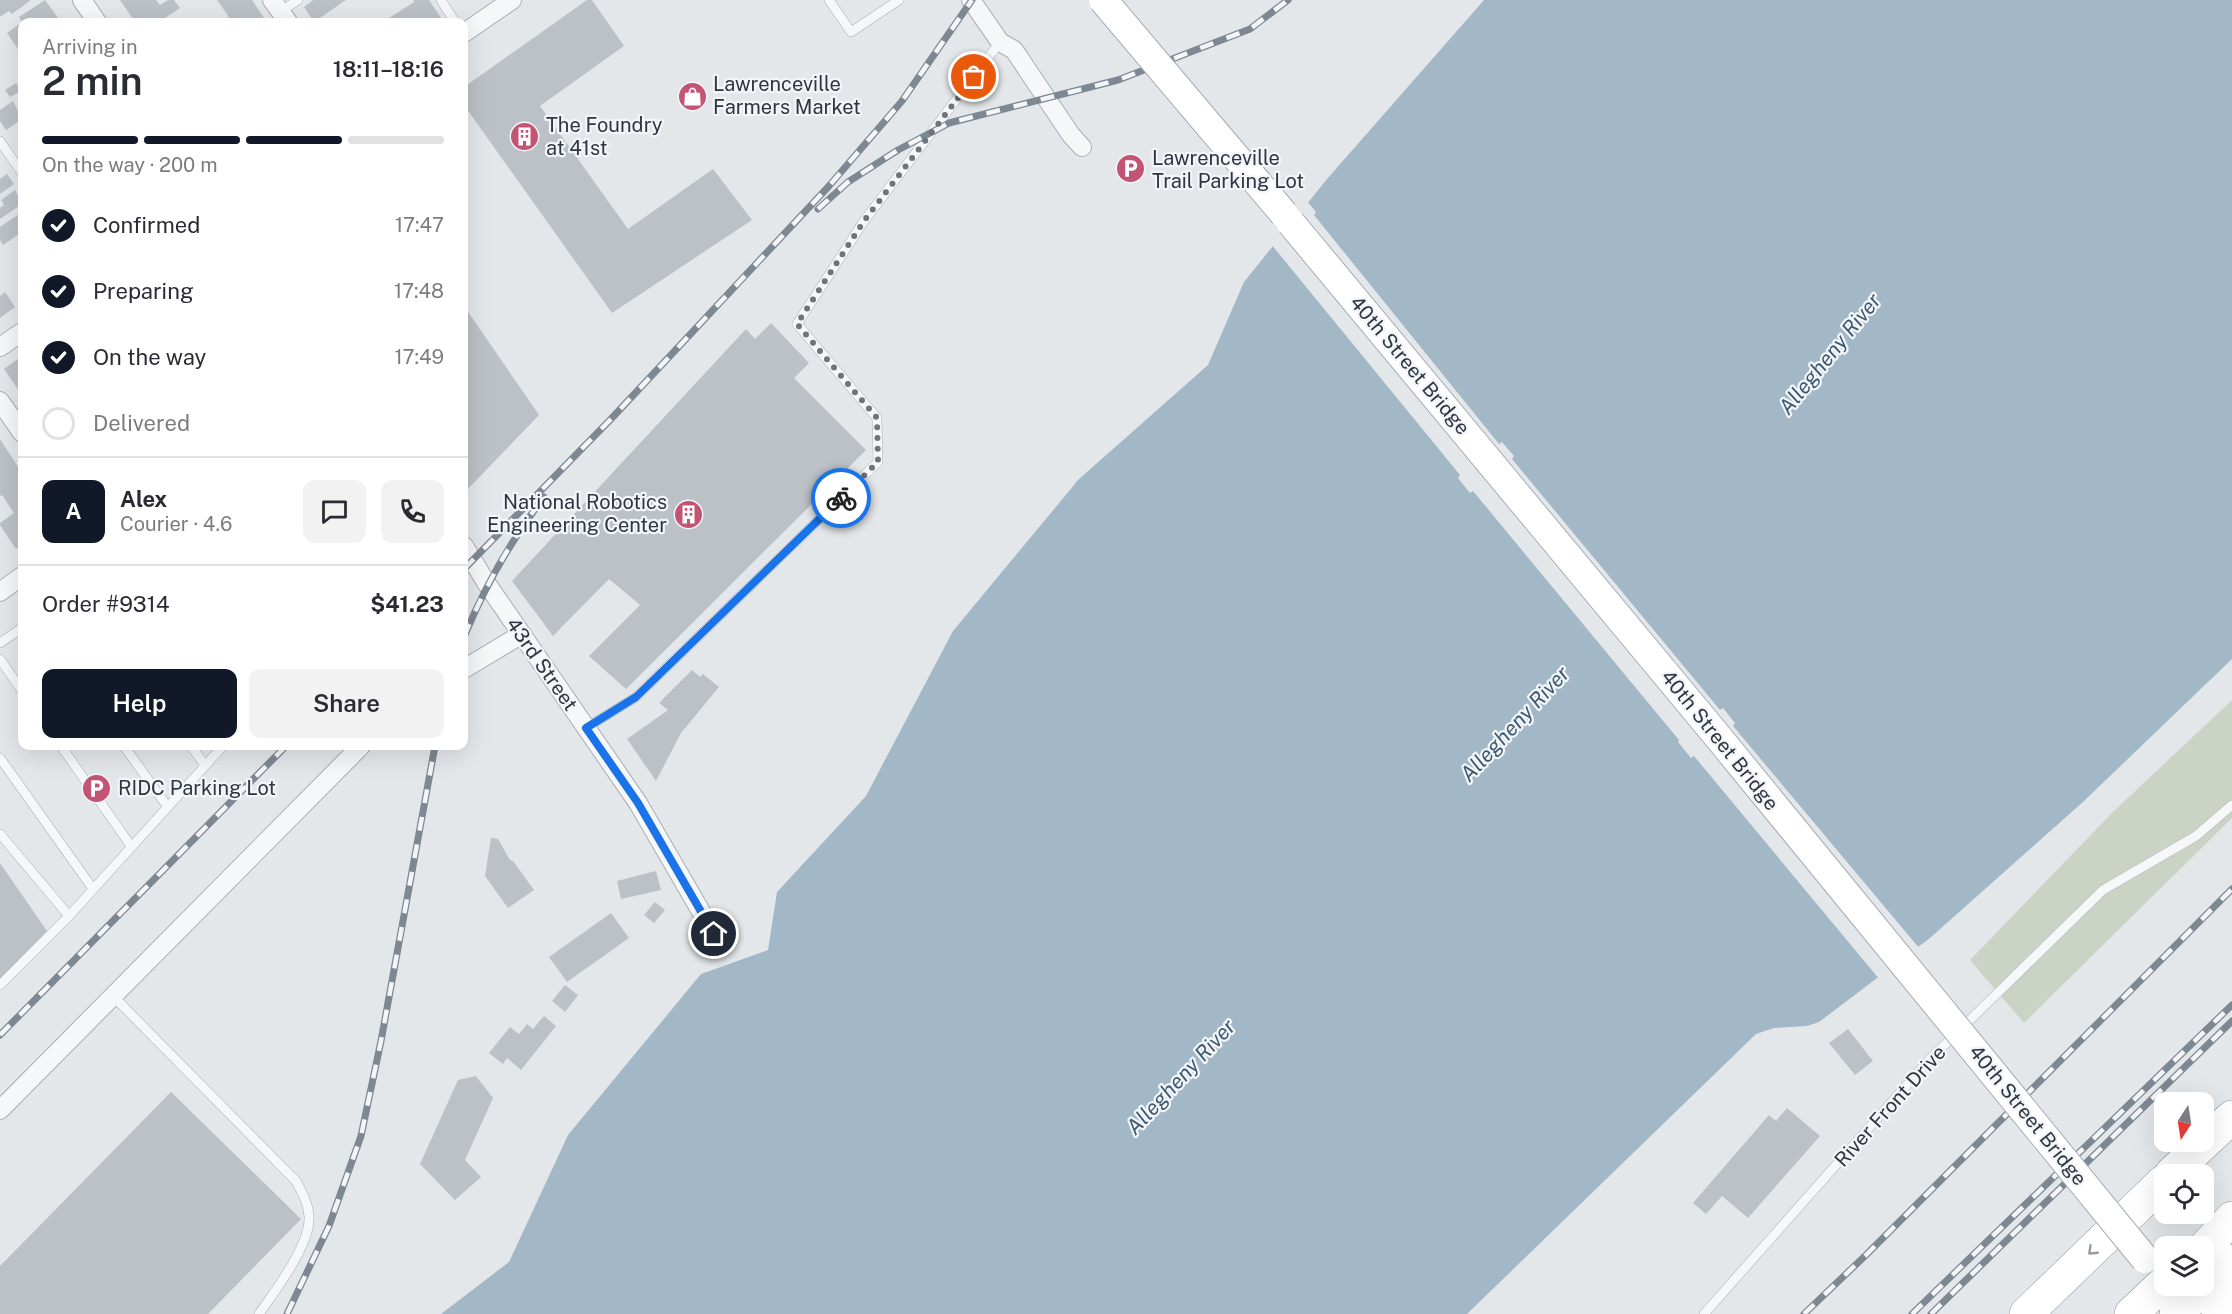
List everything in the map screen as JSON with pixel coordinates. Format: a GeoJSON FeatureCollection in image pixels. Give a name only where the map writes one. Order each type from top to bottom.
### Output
{"type":"FeatureCollection","features":[{"type":"Feature","properties":{"kind":"highway"},"geometry":{"type":"LineString","coordinates":[[2182,1164],[2232,1117]]}},
{"type":"Feature","properties":{"kind":"highway"},"geometry":{"type":"LineString","coordinates":[[2026,1314],[2154,1191]]}},
{"type":"Feature","properties":{"kind":"highway"},"geometry":{"type":"LineString","coordinates":[[2214,1237],[2232,1218]]}},
{"type":"Feature","properties":{"kind":"highway"},"geometry":{"type":"LineString","coordinates":[[2176,1314],[2232,1261]]}},
{"type":"Feature","properties":{"kind":"highway"},"geometry":{"type":"LineString","coordinates":[[2130,1314],[2154,1273]]}},
{"type":"Feature","properties":{"kind":"highway"},"geometry":{"type":"LineString","coordinates":[[2218,1314],[2232,1300]]}},
{"type":"Feature","properties":{"kind":"main road","name":"40th Street Bridge"},"geometry":{"type":"LineString","coordinates":[[1103,0],[1706,723],[2154,1270]]}},
{"type":"Feature","properties":{"kind":"street"},"geometry":{"type":"LineString","coordinates":[[82,0],[94,18]]}},
{"type":"Feature","properties":{"kind":"street"},"geometry":{"type":"LineString","coordinates":[[468,30],[512,0]]}},
{"type":"Feature","properties":{"kind":"street"},"geometry":{"type":"LineString","coordinates":[[971,0],[1000,42],[1014,50],[1071,135],[1082,147]]}},
{"type":"Feature","properties":{"kind":"street"},"geometry":{"type":"LineString","coordinates":[[0,347],[18,335]]}},
{"type":"Feature","properties":{"kind":"street"},"geometry":{"type":"LineString","coordinates":[[0,401],[18,427]]}},
{"type":"Feature","properties":{"kind":"street","name":"43rd Street"},"geometry":{"type":"LineString","coordinates":[[468,552],[638,803],[714,934]]}},
{"type":"Feature","properties":{"kind":"street"},"geometry":{"type":"LineString","coordinates":[[0,592],[18,579]]}},
{"type":"Feature","properties":{"kind":"street"},"geometry":{"type":"LineString","coordinates":[[468,667],[522,634]]}},
{"type":"Feature","properties":{"kind":"street"},"geometry":{"type":"LineString","coordinates":[[0,1110],[357,750]]}},
{"type":"Feature","properties":{"kind":"lane"},"geometry":{"type":"LineString","coordinates":[[280,12],[298,0]]}},
{"type":"Feature","properties":{"kind":"lane"},"geometry":{"type":"LineString","coordinates":[[441,0],[453,18]]}},
{"type":"Feature","properties":{"kind":"lane"},"geometry":{"type":"LineString","coordinates":[[829,0],[851,32],[899,0]]}},
{"type":"Feature","properties":{"kind":"lane"},"geometry":{"type":"LineString","coordinates":[[586,728],[636,697],[878,462],[877,418],[797,324],[864,221],[1000,42]]}},
{"type":"Feature","properties":{"kind":"lane"},"geometry":{"type":"LineString","coordinates":[[0,141],[18,167]]}},
{"type":"Feature","properties":{"kind":"lane"},"geometry":{"type":"LineString","coordinates":[[0,643],[18,630]]}},
{"type":"Feature","properties":{"kind":"lane"},"geometry":{"type":"LineString","coordinates":[[0,659],[18,685]]}},
{"type":"Feature","properties":{"kind":"lane"},"geometry":{"type":"LineString","coordinates":[[64,750],[131,846]]}},
{"type":"Feature","properties":{"kind":"lane"},"geometry":{"type":"LineString","coordinates":[[127,750],[167,806]]}},
{"type":"Feature","properties":{"kind":"lane"},"geometry":{"type":"LineString","coordinates":[[194,750],[204,764]]}},
{"type":"Feature","properties":{"kind":"lane"},"geometry":{"type":"LineString","coordinates":[[0,985],[69,916],[219,750]]}},
{"type":"Feature","properties":{"kind":"lane"},"geometry":{"type":"LineString","coordinates":[[0,758],[93,889]]}},
{"type":"Feature","properties":{"kind":"lane","name":"River Front Drive"},"geometry":{"type":"LineString","coordinates":[[1704,1314],[1929,1060],[2094,898],[2131,873],[2196,836],[2232,805]]}},
{"type":"Feature","properties":{"kind":"lane"},"geometry":{"type":"LineString","coordinates":[[0,834],[69,916]]}},
{"type":"Feature","properties":{"kind":"lane"},"geometry":{"type":"LineString","coordinates":[[112,995],[296,1181],[306,1200],[309,1218],[304,1241],[259,1314]]}},
{"type":"Feature","properties":{"kind":"shaded area"},"geometry":{"type":"Polygon","coordinates":[[[2232,700],[2232,818],[2024,1023],[1970,960],[2114,811],[2232,700]]]}},
{"type":"Feature","properties":{"kind":"water","name":"Allegheny River"},"geometry":{"type":"Polygon","coordinates":[[[1484,0],[2232,0],[2232,659],[2084,801],[1930,938],[1819,1022],[1807,1026],[1774,1028],[1756,1034],[1467,1314],[441,1314],[509,1262],[568,1135],[701,974],[768,950],[777,892],[866,796],[953,631],[1079,479],[1208,365],[1244,282],[1327,179],[1484,0]]]}},
{"type":"Feature","properties":{"kind":"pier"},"geometry":{"type":"Polygon","coordinates":[[[1306,200],[1316,212],[1314,215],[1499,444],[1502,442],[1514,456],[1512,459],[1720,710],[1723,708],[1735,723],[1733,726],[1920,949],[1880,980],[1694,756],[1691,758],[1678,742],[1679,740],[1473,491],[1470,493],[1458,478],[1460,475],[1271,244],[1306,200]]]}},
{"type":"Feature","properties":{"kind":"building"},"geometry":{"type":"Polygon","coordinates":[[[0,0],[31,0],[12,14],[9,11],[0,17],[0,0]]]}},
{"type":"Feature","properties":{"kind":"building"},"geometry":{"type":"Polygon","coordinates":[[[45,0],[58,18],[20,18],[19,17],[45,0]]]}},
{"type":"Feature","properties":{"kind":"building"},"geometry":{"type":"Polygon","coordinates":[[[120,0],[156,0],[160,5],[168,0],[174,0],[180,8],[165,18],[132,18],[120,0]]]}},
{"type":"Feature","properties":{"kind":"building"},"geometry":{"type":"Polygon","coordinates":[[[217,0],[252,0],[264,18],[227,18],[229,17],[217,0]]]}},
{"type":"Feature","properties":{"kind":"building"},"geometry":{"type":"Polygon","coordinates":[[[313,0],[346,0],[320,18],[311,18],[304,7],[313,0]]]}},
{"type":"Feature","properties":{"kind":"building"},"geometry":{"type":"Polygon","coordinates":[[[413,0],[429,0],[441,18],[389,18],[414,2],[413,0]]]}},
{"type":"Feature","properties":{"kind":"building","name":"The Foundry at 41st"},"geometry":{"type":"Polygon","coordinates":[[[587,0],[592,0],[624,46],[540,106],[628,229],[713,169],[752,220],[612,313],[468,111],[468,84],[587,0]]]}},
{"type":"Feature","properties":{"kind":"building"},"geometry":{"type":"Polygon","coordinates":[[[18,25],[18,49],[7,33],[18,25]]]}},
{"type":"Feature","properties":{"kind":"building"},"geometry":{"type":"Polygon","coordinates":[[[16,83],[18,86],[18,93],[10,97],[5,90],[16,83]]]}},
{"type":"Feature","properties":{"kind":"building"},"geometry":{"type":"Polygon","coordinates":[[[13,101],[18,111],[18,122],[6,130],[0,121],[0,110],[13,101]]]}},
{"type":"Feature","properties":{"kind":"building"},"geometry":{"type":"Polygon","coordinates":[[[7,174],[14,184],[0,194],[0,179],[7,174]]]}},
{"type":"Feature","properties":{"kind":"building"},"geometry":{"type":"Polygon","coordinates":[[[15,190],[18,196],[18,207],[0,219],[0,208],[4,205],[1,200],[15,190]]]}},
{"type":"Feature","properties":{"kind":"building"},"geometry":{"type":"Polygon","coordinates":[[[18,215],[18,235],[3,245],[0,240],[0,227],[18,215]]]}},
{"type":"Feature","properties":{"kind":"building"},"geometry":{"type":"Polygon","coordinates":[[[5,292],[15,307],[0,318],[0,296],[5,292]]]}},
{"type":"Feature","properties":{"kind":"building"},"geometry":{"type":"Polygon","coordinates":[[[468,312],[539,415],[468,489],[468,312]]]}},
{"type":"Feature","properties":{"kind":"building","name":"National Robotics Engineering Center"},"geometry":{"type":"Polygon","coordinates":[[[771,323],[809,363],[794,378],[866,450],[626,689],[589,656],[640,605],[609,579],[553,636],[512,581],[746,329],[755,339],[771,323]]]}},
{"type":"Feature","properties":{"kind":"building"},"geometry":{"type":"Polygon","coordinates":[[[18,359],[18,389],[4,369],[18,359]]]}},
{"type":"Feature","properties":{"kind":"building"},"geometry":{"type":"Polygon","coordinates":[[[0,439],[18,467],[18,548],[16,549],[0,525],[14,513],[2,495],[0,496],[0,439]]]}},
{"type":"Feature","properties":{"kind":"building"},"geometry":{"type":"Polygon","coordinates":[[[692,670],[700,677],[703,674],[719,687],[681,733],[656,781],[627,739],[668,710],[659,703],[692,670]]]}},
{"type":"Feature","properties":{"kind":"building"},"geometry":{"type":"Polygon","coordinates":[[[491,838],[498,839],[510,860],[534,890],[508,908],[485,876],[491,838]]]}},
{"type":"Feature","properties":{"kind":"building"},"geometry":{"type":"Polygon","coordinates":[[[0,863],[47,931],[0,979],[0,863]]]}},
{"type":"Feature","properties":{"kind":"building"},"geometry":{"type":"Polygon","coordinates":[[[656,871],[661,890],[621,899],[617,881],[656,871]]]}},
{"type":"Feature","properties":{"kind":"building"},"geometry":{"type":"Polygon","coordinates":[[[655,902],[665,910],[654,923],[644,915],[655,902]]]}},
{"type":"Feature","properties":{"kind":"building"},"geometry":{"type":"Polygon","coordinates":[[[611,913],[629,938],[567,982],[549,957],[611,913]]]}},
{"type":"Feature","properties":{"kind":"building"},"geometry":{"type":"Polygon","coordinates":[[[565,985],[578,995],[565,1012],[552,1001],[565,985]]]}},
{"type":"Feature","properties":{"kind":"building"},"geometry":{"type":"Polygon","coordinates":[[[544,1016],[556,1026],[521,1070],[507,1058],[503,1064],[489,1053],[510,1027],[519,1034],[527,1024],[533,1029],[544,1016]]]}},
{"type":"Feature","properties":{"kind":"building"},"geometry":{"type":"Polygon","coordinates":[[[1848,1029],[1873,1061],[1855,1075],[1829,1043],[1848,1029]]]}},
{"type":"Feature","properties":{"kind":"building"},"geometry":{"type":"Polygon","coordinates":[[[476,1076],[493,1098],[465,1160],[481,1177],[455,1200],[420,1164],[458,1080],[476,1076]]]}},
{"type":"Feature","properties":{"kind":"building"},"geometry":{"type":"Polygon","coordinates":[[[171,1092],[301,1219],[208,1314],[0,1314],[0,1266],[171,1092]]]}},
{"type":"Feature","properties":{"kind":"building"},"geometry":{"type":"Polygon","coordinates":[[[1787,1108],[1820,1136],[1748,1218],[1722,1196],[1706,1214],[1693,1203],[1769,1115],[1776,1121],[1787,1108]]]}},
{"type":"Feature","properties":{"kind":"railway"},"geometry":{"type":"LineString","coordinates":[[468,565],[611,419],[829,186],[902,101],[972,0]]}},
{"type":"Feature","properties":{"kind":"railway"},"geometry":{"type":"LineString","coordinates":[[818,209],[848,182],[898,150],[949,123],[1118,80],[1250,29],[1288,0]]}},
{"type":"Feature","properties":{"kind":"railway"},"geometry":{"type":"LineString","coordinates":[[468,628],[499,564],[544,497]]}},
{"type":"Feature","properties":{"kind":"railway"},"geometry":{"type":"LineString","coordinates":[[0,1035],[282,750]]}},
{"type":"Feature","properties":{"kind":"railway"},"geometry":{"type":"LineString","coordinates":[[287,1314],[329,1226],[361,1136],[381,1041],[434,750]]}},
{"type":"Feature","properties":{"kind":"railway"},"geometry":{"type":"LineString","coordinates":[[1804,1314],[1866,1255],[2232,889]]}},
{"type":"Feature","properties":{"kind":"railway"},"geometry":{"type":"LineString","coordinates":[[1912,1314],[2232,1005]]}},
{"type":"Feature","properties":{"kind":"railway"},"geometry":{"type":"LineString","coordinates":[[1931,1314],[2232,1021]]}},
{"type":"Feature","properties":{"kind":"way so far"},"geometry":{"type":"LineString","coordinates":[[841,498],[878,462],[877,418],[797,324],[864,221],[974,77]]}},
{"type":"Feature","properties":{"kind":"place","name":"Lawrenceville Farmers Market"},"geometry":{"type":"Point","coordinates":[692,96]}},
{"type":"Feature","properties":{"kind":"place","name":"The Foundry at 41st"},"geometry":{"type":"Point","coordinates":[525,137]}},
{"type":"Feature","properties":{"kind":"place","name":"Lawrenceville Trail Parking Lot"},"geometry":{"type":"Point","coordinates":[1131,169]}},
{"type":"Feature","properties":{"kind":"place","name":"National Robotics Engineering Center"},"geometry":{"type":"Point","coordinates":[688,514]}},
{"type":"Feature","properties":{"kind":"place","name":"RIDC Parking Lot"},"geometry":{"type":"Point","coordinates":[97,788]}},
{"type":"Feature","properties":{"kind":"route"},"geometry":{"type":"LineString","coordinates":[[714,934],[638,803],[586,728],[609,716],[636,697],[841,498]]}}]}
